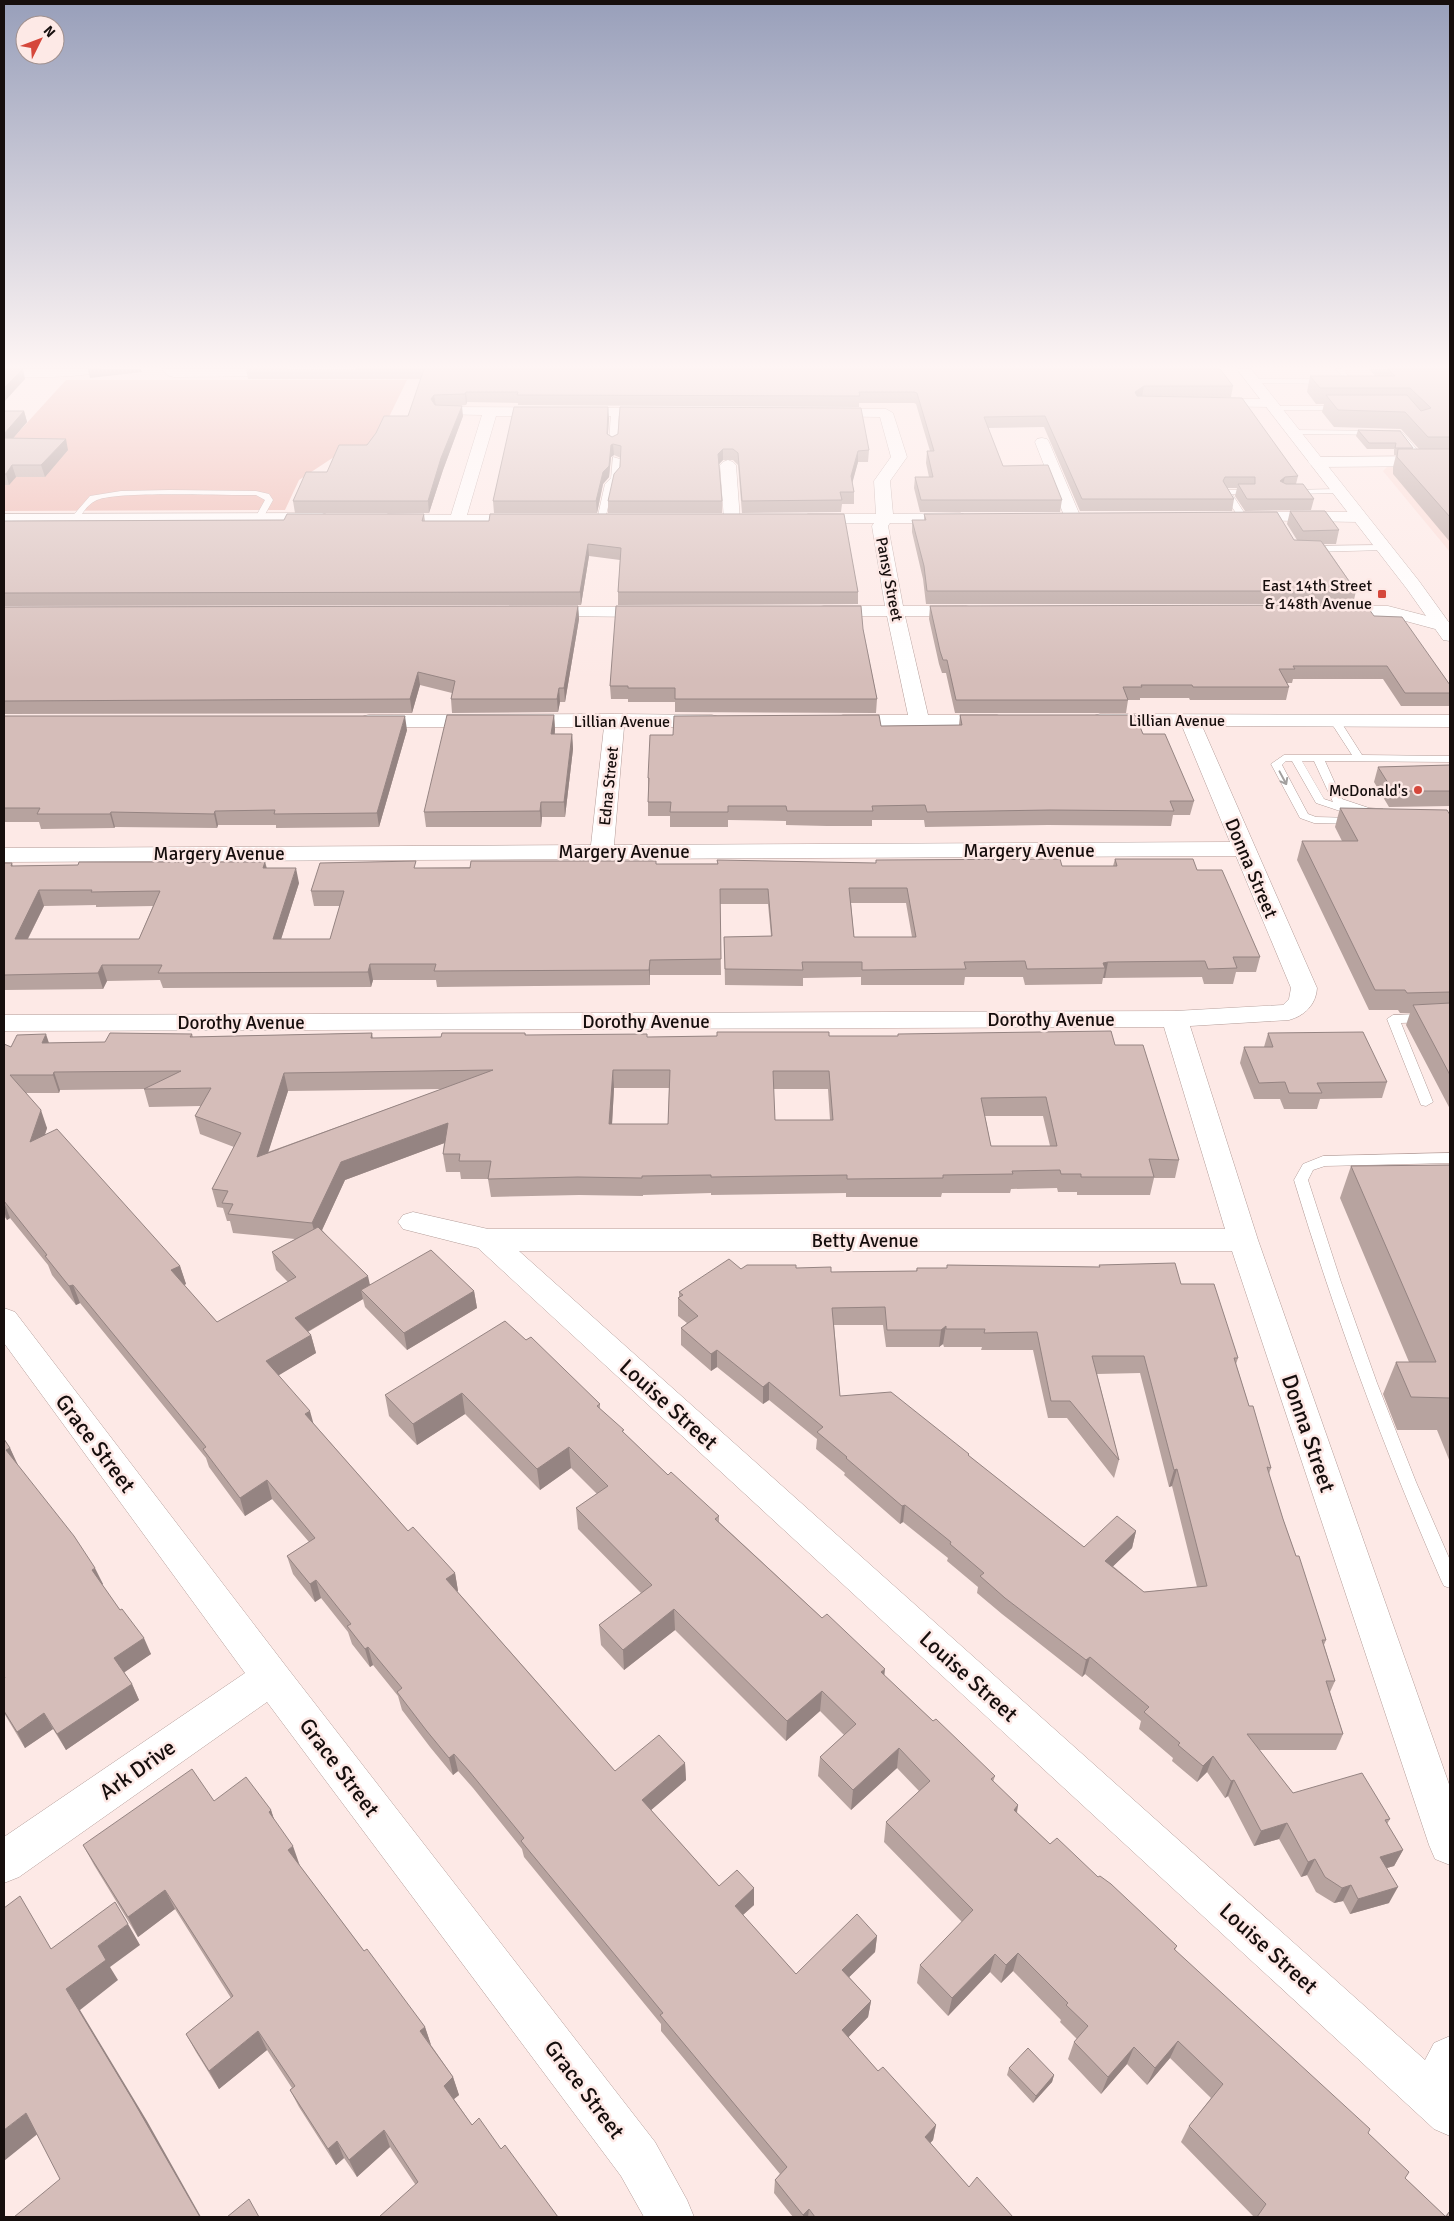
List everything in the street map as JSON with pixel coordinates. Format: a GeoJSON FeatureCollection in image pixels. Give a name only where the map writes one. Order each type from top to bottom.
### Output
{"type":"FeatureCollection","features":[{"type":"Feature","properties":{"kind":"street"},"geometry":{"type":"LineString","coordinates":[[458,520],[472,473]]}},
{"type":"Feature","properties":{"kind":"street"},"geometry":{"type":"LineString","coordinates":[[729,473],[732,520]]}},
{"type":"Feature","properties":{"kind":"street","name":"Pansy Street"},"geometry":{"type":"LineString","coordinates":[[888,473],[882,481],[885,519],[880,526],[895,611],[919,721]]}},
{"type":"Feature","properties":{"kind":"street"},"geometry":{"type":"LineString","coordinates":[[1055,473],[1073,518]]}},
{"type":"Feature","properties":{"kind":"street"},"geometry":{"type":"LineString","coordinates":[[1324,473],[1448,630]]}},
{"type":"Feature","properties":{"kind":"street"},"geometry":{"type":"LineString","coordinates":[[1223,517],[1243,517],[1280,523],[1359,517]]}},
{"type":"Feature","properties":{"kind":"street"},"geometry":{"type":"LineString","coordinates":[[4,519],[334,518]]}},
{"type":"Feature","properties":{"kind":"street"},"geometry":{"type":"LineString","coordinates":[[790,519],[979,518]]}},
{"type":"Feature","properties":{"kind":"street"},"geometry":{"type":"LineString","coordinates":[[1054,518],[1093,518]]}},
{"type":"Feature","properties":{"kind":"street"},"geometry":{"type":"LineString","coordinates":[[372,519],[544,520]]}},
{"type":"Feature","properties":{"kind":"street"},"geometry":{"type":"LineString","coordinates":[[582,520],[620,520]]}},
{"type":"Feature","properties":{"kind":"street"},"geometry":{"type":"LineString","coordinates":[[713,520],[751,520]]}},
{"type":"Feature","properties":{"kind":"street"},"geometry":{"type":"LineString","coordinates":[[806,612],[984,611]]}},
{"type":"Feature","properties":{"kind":"street"},"geometry":{"type":"LineString","coordinates":[[1319,611],[1388,611],[1448,630]]}},
{"type":"Feature","properties":{"kind":"street"},"geometry":{"type":"LineString","coordinates":[[528,612],[667,612]]}},
{"type":"Feature","properties":{"kind":"street","name":"Edna Street"},"geometry":{"type":"LineString","coordinates":[[602,851],[616,720]]}},
{"type":"Feature","properties":{"kind":"street","name":"Lillian Avenue"},"geometry":{"type":"LineString","coordinates":[[1084,720],[1450,721]]}},
{"type":"Feature","properties":{"kind":"street","name":"Donna Street"},"geometry":{"type":"LineString","coordinates":[[1189,720],[1304,988],[1304,998],[1298,1006],[1289,1012]]}},
{"type":"Feature","properties":{"kind":"street","name":"Lillian Avenue"},"geometry":{"type":"LineString","coordinates":[[349,721],[733,721]]}},
{"type":"Feature","properties":{"kind":"street"},"geometry":{"type":"LineString","coordinates":[[821,721],[1016,721]]}},
{"type":"Feature","properties":{"kind":"street","name":"Margery Avenue"},"geometry":{"type":"LineString","coordinates":[[4,855],[1244,849]]}},
{"type":"Feature","properties":{"kind":"street","name":"Dorothy Avenue"},"geometry":{"type":"LineString","coordinates":[[4,1023],[1175,1019],[1289,1012]]}},
{"type":"Feature","properties":{"kind":"street","name":"Donna Street"},"geometry":{"type":"LineString","coordinates":[[1175,1019],[1243,1240],[1450,1845]]}},
{"type":"Feature","properties":{"kind":"street","name":"Betty Avenue"},"geometry":{"type":"LineString","coordinates":[[413,1222],[488,1240],[1243,1240]]}},
{"type":"Feature","properties":{"kind":"street","name":"Louise Street"},"geometry":{"type":"LineString","coordinates":[[488,1240],[1444,2089]]}},
{"type":"Feature","properties":{"kind":"street","name":"Grace Street"},"geometry":{"type":"LineString","coordinates":[[4,1320],[271,1677],[638,2159],[670,2217]]}},
{"type":"Feature","properties":{"kind":"street","name":"Ark Drive"},"geometry":{"type":"LineString","coordinates":[[4,1862],[271,1677]]}},
{"type":"Feature","properties":{"kind":"lane"},"geometry":{"type":"LineString","coordinates":[[601,520],[609,484],[615,479],[615,473]]}},
{"type":"Feature","properties":{"kind":"lane"},"geometry":{"type":"LineString","coordinates":[[1243,517],[1226,492],[1248,492]]}},
{"type":"Feature","properties":{"kind":"lane"},"geometry":{"type":"LineString","coordinates":[[1283,492],[1338,492]]}},
{"type":"Feature","properties":{"kind":"lane"},"geometry":{"type":"LineString","coordinates":[[74,519],[93,498],[109,494],[256,493],[266,496],[269,500],[259,518]]}},
{"type":"Feature","properties":{"kind":"lane"},"geometry":{"type":"LineString","coordinates":[[1296,549],[1383,548]]}},
{"type":"Feature","properties":{"kind":"lane"},"geometry":{"type":"LineString","coordinates":[[1335,721],[1360,758]]}},
{"type":"Feature","properties":{"kind":"lane"},"geometry":{"type":"LineString","coordinates":[[1381,822],[1314,820],[1304,816],[1276,764],[1284,758],[1450,759]]}},
{"type":"Feature","properties":{"kind":"lane"},"geometry":{"type":"LineString","coordinates":[[1295,758],[1320,801],[1346,810],[1395,811]]}},
{"type":"Feature","properties":{"kind":"lane"},"geometry":{"type":"LineString","coordinates":[[1318,758],[1338,801],[1368,811]]}},
{"type":"Feature","properties":{"kind":"lane"},"geometry":{"type":"LineString","coordinates":[[1426,1102],[1392,1019],[1450,1017]]}},
{"type":"Feature","properties":{"kind":"lane"},"geometry":{"type":"LineString","coordinates":[[1450,1158],[1323,1161],[1308,1167],[1301,1180],[1352,1342],[1416,1504],[1450,1580]]}},
{"type":"Feature","properties":{"kind":"shaded area"},"geometry":{"type":"Polygon","coordinates":[[[4,473],[310,473],[299,480],[285,510],[4,511],[4,473]]]}},
{"type":"Feature","properties":{"kind":"shaded area"},"geometry":{"type":"Polygon","coordinates":[[[1384,473],[1450,473],[1450,552],[1384,473]]]}},
{"type":"Feature","properties":{"kind":"building"},"geometry":{"type":"Polygon","coordinates":[[[306,473],[437,473],[428,501],[293,501],[306,473]]]}},
{"type":"Feature","properties":{"kind":"building"},"geometry":{"type":"Polygon","coordinates":[[[499,473],[603,473],[596,501],[493,501],[499,473]]]}},
{"type":"Feature","properties":{"kind":"building"},"geometry":{"type":"Polygon","coordinates":[[[720,473],[722,501],[608,501],[614,474],[720,473]]]}},
{"type":"Feature","properties":{"kind":"building"},"geometry":{"type":"Polygon","coordinates":[[[740,473],[852,473],[854,492],[840,492],[842,500],[742,501],[740,473]]]}},
{"type":"Feature","properties":{"kind":"building"},"geometry":{"type":"Polygon","coordinates":[[[932,473],[1051,473],[1062,500],[921,500],[915,477],[933,477],[932,473]]]}},
{"type":"Feature","properties":{"kind":"building"},"geometry":{"type":"Polygon","coordinates":[[[1070,473],[1296,473],[1298,476],[1285,477],[1280,481],[1286,484],[1303,484],[1314,499],[1247,499],[1238,484],[1255,484],[1255,477],[1225,477],[1223,481],[1234,499],[1082,499],[1070,473]]]}},
{"type":"Feature","properties":{"kind":"building"},"geometry":{"type":"Polygon","coordinates":[[[1411,473],[1450,473],[1450,517],[1411,473]]]}},
{"type":"Feature","properties":{"kind":"building"},"geometry":{"type":"Polygon","coordinates":[[[1290,511],[1325,511],[1339,530],[1303,531],[1290,511]]]}},
{"type":"Feature","properties":{"kind":"building"},"geometry":{"type":"Polygon","coordinates":[[[1277,512],[1294,540],[1321,541],[1356,591],[927,591],[924,566],[912,520],[926,520],[924,514],[1277,512]]]}},
{"type":"Feature","properties":{"kind":"building"},"geometry":{"type":"Polygon","coordinates":[[[287,514],[424,514],[422,521],[489,521],[490,514],[844,514],[858,592],[618,592],[621,548],[588,544],[580,592],[4,593],[4,521],[284,520],[287,514]]]}},
{"type":"Feature","properties":{"kind":"building"},"geometry":{"type":"Polygon","coordinates":[[[1366,605],[1374,616],[1402,617],[1450,685],[1450,693],[1405,693],[1387,666],[1293,666],[1295,669],[1279,669],[1289,687],[1141,685],[1142,687],[1123,687],[1128,700],[956,700],[947,660],[943,660],[940,651],[930,606],[1366,605]]]}},
{"type":"Feature","properties":{"kind":"building"},"geometry":{"type":"Polygon","coordinates":[[[578,606],[564,688],[559,688],[557,699],[451,699],[455,681],[418,672],[410,699],[4,701],[4,607],[578,606]]]}},
{"type":"Feature","properties":{"kind":"building"},"geometry":{"type":"Polygon","coordinates":[[[616,606],[861,606],[863,629],[877,699],[675,699],[675,688],[610,686],[616,606]]]}},
{"type":"Feature","properties":{"kind":"building"},"geometry":{"type":"Polygon","coordinates":[[[447,715],[554,715],[551,734],[572,734],[564,802],[541,802],[540,811],[424,812],[447,715]]]}},
{"type":"Feature","properties":{"kind":"building"},"geometry":{"type":"Polygon","coordinates":[[[879,715],[881,726],[962,725],[960,715],[1135,715],[1143,734],[1165,734],[1194,801],[1170,801],[1174,811],[1050,810],[927,812],[925,805],[872,806],[873,811],[787,811],[786,806],[728,806],[728,812],[670,812],[671,802],[648,802],[650,735],[673,735],[674,716],[879,715]]]}},
{"type":"Feature","properties":{"kind":"building"},"geometry":{"type":"Polygon","coordinates":[[[4,716],[405,716],[377,813],[274,814],[275,810],[215,811],[214,814],[111,812],[110,814],[37,814],[40,808],[4,808],[4,716]]]}},
{"type":"Feature","properties":{"kind":"building"},"geometry":{"type":"Polygon","coordinates":[[[1450,765],[1450,791],[1393,791],[1378,767],[1450,765]]]}},
{"type":"Feature","properties":{"kind":"building"},"geometry":{"type":"Polygon","coordinates":[[[1340,808],[1447,810],[1450,815],[1450,992],[1407,993],[1405,990],[1375,990],[1302,841],[1358,841],[1340,808]]]}},
{"type":"Feature","properties":{"kind":"building"},"geometry":{"type":"Polygon","coordinates":[[[1060,859],[1062,866],[1117,866],[1115,859],[1193,859],[1197,870],[1222,870],[1260,957],[1233,957],[1237,968],[1208,969],[1205,961],[1108,962],[1103,963],[1105,968],[1027,969],[1025,961],[964,962],[966,969],[862,970],[862,962],[802,962],[803,970],[725,969],[724,937],[772,936],[768,889],[720,889],[721,959],[650,960],[649,970],[434,971],[436,964],[370,964],[368,972],[158,973],[162,965],[102,965],[98,973],[4,975],[4,863],[12,863],[11,866],[78,865],[79,862],[265,862],[263,868],[296,868],[273,939],[330,939],[344,891],[311,891],[320,863],[416,861],[414,868],[470,868],[471,861],[656,861],[656,864],[718,864],[717,860],[876,863],[876,860],[1060,859]],[[849,888],[854,937],[916,937],[907,888],[849,888]],[[39,890],[15,939],[139,939],[160,891],[91,892],[92,890],[39,890]]]}},
{"type":"Feature","properties":{"kind":"building"},"geometry":{"type":"Polygon","coordinates":[[[1450,1003],[1450,1075],[1413,1005],[1450,1003]]]}},
{"type":"Feature","properties":{"kind":"building"},"geometry":{"type":"Polygon","coordinates":[[[1111,1031],[1115,1045],[1143,1045],[1179,1160],[1149,1159],[1154,1177],[1081,1177],[1081,1174],[1061,1174],[1060,1170],[1012,1171],[1013,1174],[943,1175],[943,1178],[847,1179],[847,1175],[711,1177],[711,1175],[642,1176],[642,1178],[488,1179],[491,1161],[459,1161],[460,1154],[443,1154],[448,1123],[341,1162],[312,1223],[228,1214],[233,1204],[222,1203],[228,1191],[212,1189],[241,1133],[195,1116],[211,1088],[144,1089],[181,1071],[54,1072],[53,1075],[10,1075],[41,1110],[30,1142],[57,1129],[180,1266],[171,1270],[217,1322],[296,1277],[272,1252],[318,1227],[368,1276],[295,1318],[311,1335],[266,1361],[310,1411],[305,1414],[408,1531],[413,1527],[455,1573],[446,1579],[615,1771],[659,1735],[685,1763],[642,1800],[719,1886],[737,1870],[754,1888],[735,1906],[796,1974],[857,1914],[877,1936],[842,1970],[871,2001],[842,2030],[878,2071],[883,2067],[936,2125],[925,2137],[969,2187],[977,2177],[1013,2217],[815,2217],[809,2209],[803,2215],[775,2180],[787,2167],[660,2015],[663,2013],[521,1841],[524,1838],[469,1771],[454,1754],[449,1758],[426,1730],[397,1692],[402,1688],[368,1647],[365,1649],[347,1626],[351,1624],[316,1580],[310,1584],[287,1556],[315,1538],[267,1480],[240,1498],[203,1449],[206,1447],[73,1285],[69,1286],[4,1201],[4,1044],[11,1047],[17,1035],[46,1034],[42,1043],[105,1042],[110,1033],[192,1034],[190,1037],[372,1033],[371,1038],[441,1037],[442,1033],[525,1033],[525,1035],[647,1034],[647,1037],[717,1036],[717,1032],[829,1032],[829,1036],[898,1036],[898,1034],[1111,1031]],[[493,1070],[284,1073],[257,1157],[493,1070]],[[613,1070],[609,1124],[668,1124],[670,1070],[613,1070]],[[773,1071],[775,1120],[833,1120],[829,1071],[773,1071]],[[1046,1097],[981,1098],[991,1146],[1057,1146],[1046,1097]]]}},
{"type":"Feature","properties":{"kind":"building"},"geometry":{"type":"Polygon","coordinates":[[[1363,1032],[1387,1082],[1317,1083],[1322,1093],[1289,1093],[1285,1082],[1259,1083],[1244,1047],[1273,1047],[1268,1033],[1363,1032]]]}},
{"type":"Feature","properties":{"kind":"building"},"geometry":{"type":"Polygon","coordinates":[[[1450,1165],[1450,1398],[1411,1397],[1396,1362],[1436,1362],[1351,1166],[1450,1165]]]}},
{"type":"Feature","properties":{"kind":"building"},"geometry":{"type":"Polygon","coordinates":[[[431,1250],[474,1291],[404,1333],[361,1290],[431,1250]]]}},
{"type":"Feature","properties":{"kind":"building"},"geometry":{"type":"Polygon","coordinates":[[[729,1259],[741,1269],[747,1265],[796,1265],[796,1268],[831,1267],[831,1272],[917,1271],[917,1268],[947,1268],[947,1265],[1100,1267],[1099,1265],[1175,1263],[1181,1284],[1214,1284],[1238,1358],[1234,1358],[1249,1406],[1253,1406],[1271,1468],[1267,1467],[1283,1519],[1296,1556],[1299,1556],[1326,1640],[1322,1640],[1335,1681],[1326,1681],[1343,1734],[1247,1734],[1293,1793],[1362,1773],[1390,1819],[1385,1820],[1403,1850],[1380,1857],[1398,1887],[1358,1899],[1351,1885],[1342,1888],[1325,1877],[1315,1859],[1308,1862],[1287,1823],[1261,1831],[1234,1780],[1231,1781],[1213,1756],[1203,1766],[1144,1712],[1149,1707],[1090,1657],[1086,1660],[1005,1598],[980,1576],[984,1573],[950,1544],[951,1542],[905,1505],[902,1506],[817,1432],[823,1427],[769,1382],[763,1387],[717,1350],[711,1354],[681,1328],[698,1316],[678,1298],[683,1295],[679,1292],[729,1259]],[[885,1307],[832,1308],[840,1396],[891,1392],[1084,1547],[1117,1516],[1136,1531],[1105,1561],[1144,1592],[1207,1586],[1177,1469],[1174,1470],[1144,1356],[1092,1356],[1119,1460],[1070,1401],[1051,1401],[1037,1332],[984,1333],[985,1329],[946,1329],[946,1326],[941,1330],[887,1330],[885,1307]]]}},
{"type":"Feature","properties":{"kind":"building"},"geometry":{"type":"Polygon","coordinates":[[[505,1321],[526,1340],[531,1337],[600,1404],[597,1406],[624,1430],[622,1431],[668,1475],[671,1472],[719,1516],[715,1519],[822,1618],[827,1614],[885,1669],[881,1672],[933,1721],[936,1719],[995,1776],[991,1779],[1018,1805],[1014,1810],[1050,1844],[1057,1838],[1098,1877],[1100,1876],[1111,1884],[1177,1946],[1174,1949],[1370,2129],[1368,2133],[1409,2172],[1405,2178],[1446,2217],[1257,2217],[1266,2204],[1189,2126],[1223,2084],[1178,2041],[1155,2068],[1134,2047],[1108,2077],[1074,2042],[1088,2026],[1018,1953],[1006,1965],[995,1954],[952,1998],[920,1965],[973,1910],[886,1822],[930,1781],[899,1748],[853,1790],[820,1757],[856,1724],[822,1691],[787,1721],[674,1609],[623,1650],[599,1625],[652,1585],[576,1508],[608,1486],[569,1447],[537,1469],[462,1393],[413,1424],[385,1395],[505,1321]]]}},
{"type":"Feature","properties":{"kind":"building"},"geometry":{"type":"Polygon","coordinates":[[[4,1439],[10,1448],[6,1450],[74,1536],[95,1568],[92,1570],[120,1610],[122,1609],[144,1638],[114,1658],[132,1684],[57,1734],[44,1713],[17,1732],[4,1711],[4,1439]]]}},
{"type":"Feature","properties":{"kind":"building"},"geometry":{"type":"Polygon","coordinates":[[[192,1769],[214,1801],[246,1777],[271,1810],[269,1812],[293,1846],[288,1850],[364,1951],[367,1949],[425,2027],[420,2031],[453,2077],[444,2086],[472,2125],[479,2118],[501,2149],[505,2145],[558,2217],[379,2217],[418,2182],[384,2130],[349,2160],[337,2141],[328,2149],[290,2090],[295,2086],[258,2031],[209,2071],[186,2034],[233,1996],[165,1890],[128,1917],[83,1845],[192,1769]]]}},
{"type":"Feature","properties":{"kind":"building"},"geometry":{"type":"Polygon","coordinates":[[[20,1896],[51,1949],[115,1902],[128,1924],[98,1946],[106,1960],[66,1989],[200,2217],[14,2217],[60,2179],[26,2113],[4,2130],[4,1908],[20,1896]]]}},
{"type":"Feature","properties":{"kind":"building"},"geometry":{"type":"Polygon","coordinates":[[[1028,2048],[1054,2075],[1036,2096],[1009,2068],[1028,2048]]]}},
{"type":"Feature","properties":{"kind":"building"},"geometry":{"type":"Polygon","coordinates":[[[249,2199],[259,2217],[227,2217],[249,2199]]]}},
{"type":"Feature","properties":{"kind":"place","name":"East 14th Street & 148th Avenue"},"geometry":{"type":"Point","coordinates":[1382,594]}},
{"type":"Feature","properties":{"kind":"place","name":"McDonald's"},"geometry":{"type":"Point","coordinates":[1418,790]}}]}
